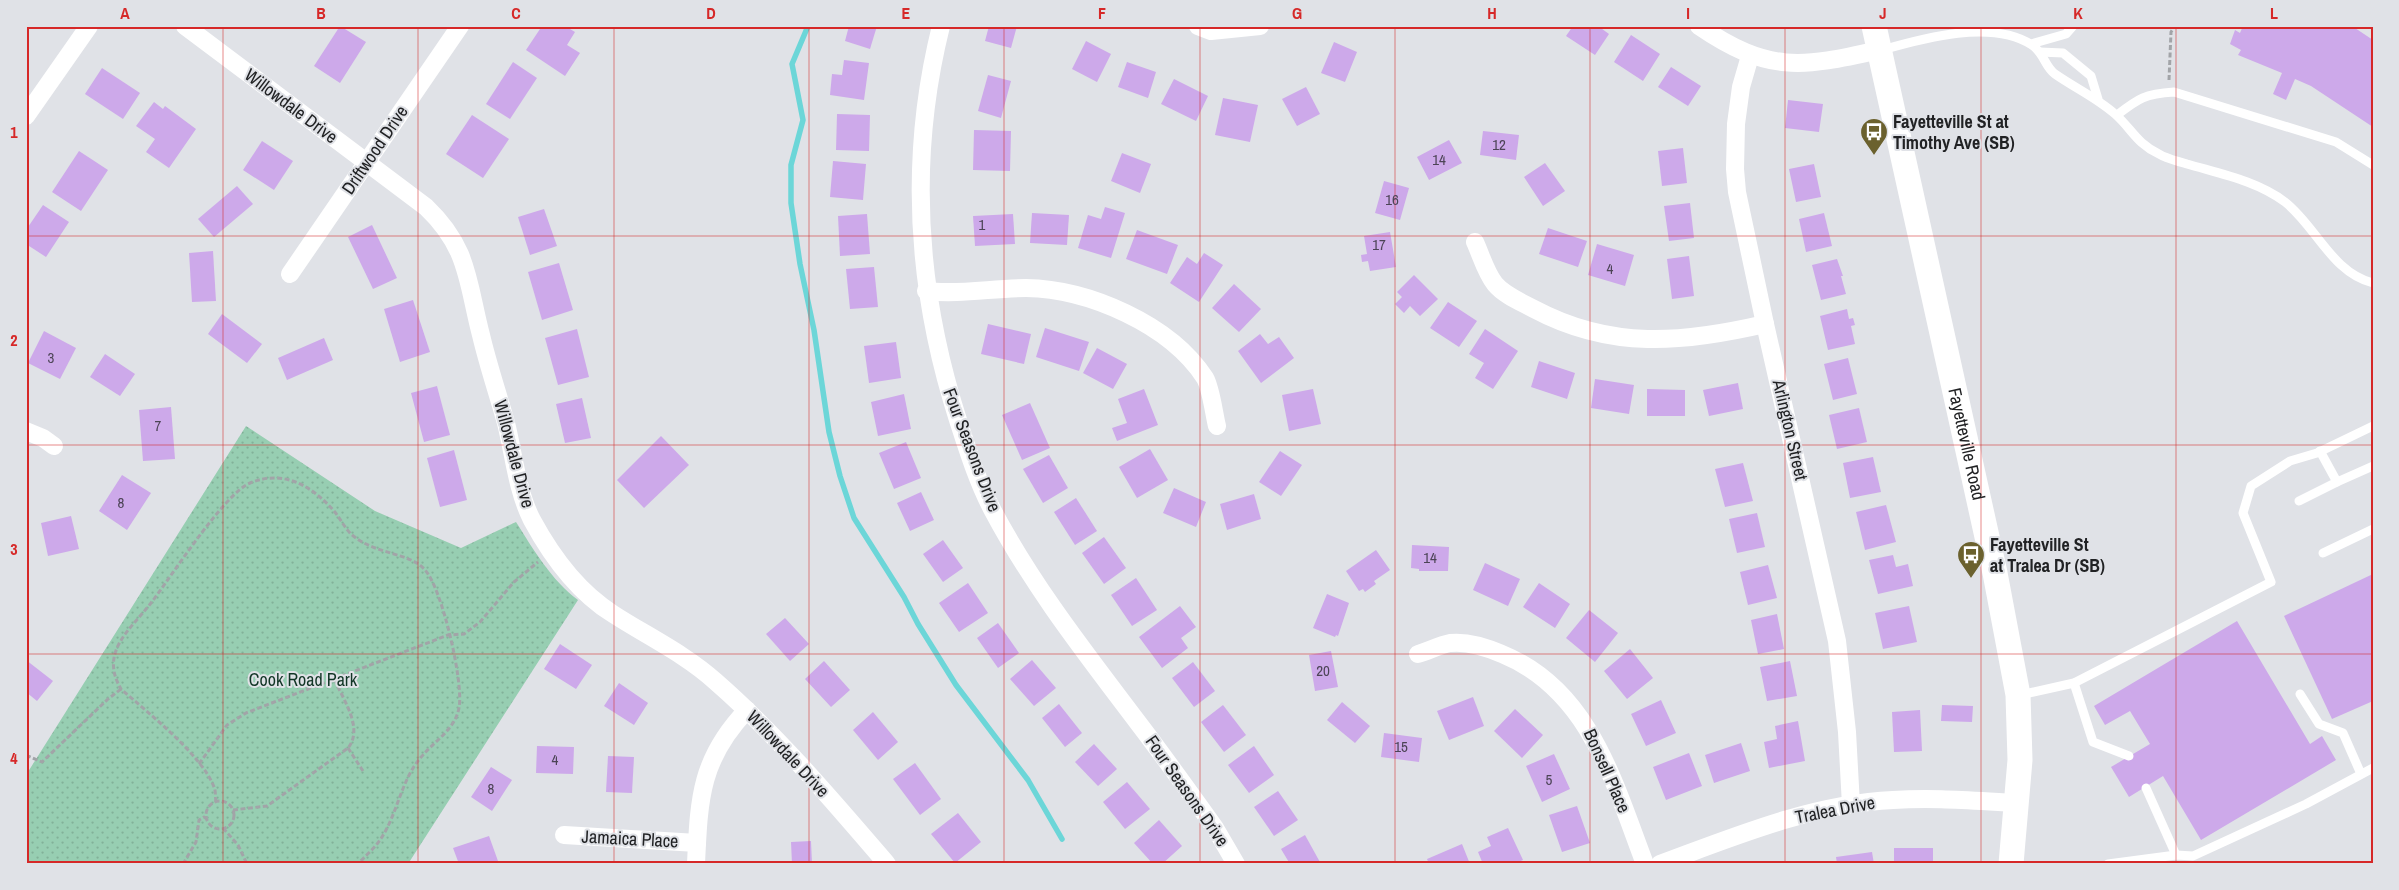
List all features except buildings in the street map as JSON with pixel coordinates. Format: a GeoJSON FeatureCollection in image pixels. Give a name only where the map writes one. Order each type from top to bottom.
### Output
{"type":"FeatureCollection","features":[{"type":"Feature","properties":{"kind":"main road","name":"Fayetteville Road"},"geometry":{"type":"LineString","coordinates":[[1874,26],[1995,573],[2018,695],[2020,720],[2018,803],[2011,864]]}},
{"type":"Feature","properties":{"kind":"street"},"geometry":{"type":"LineString","coordinates":[[26,116],[89,26]]}},
{"type":"Feature","properties":{"kind":"street","name":"Willowdale Drive"},"geometry":{"type":"LineString","coordinates":[[185,26],[366,162],[439,220],[461,253],[468,273],[480,334],[524,500],[531,519],[552,552],[586,593],[612,614],[693,664],[713,679],[769,730],[887,864]]}},
{"type":"Feature","properties":{"kind":"street","name":"Driftwood Drive"},"geometry":{"type":"LineString","coordinates":[[290,274],[460,26]]}},
{"type":"Feature","properties":{"kind":"street","name":"Four Seasons Drive"},"geometry":{"type":"LineString","coordinates":[[941,26],[934,55],[923,135],[921,236],[926,291],[934,338],[946,383],[970,456],[992,509],[1049,603],[1209,820],[1236,864]]}},
{"type":"Feature","properties":{"kind":"street"},"geometry":{"type":"LineString","coordinates":[[1198,26],[1212,31],[1260,26]]}},
{"type":"Feature","properties":{"kind":"street"},"geometry":{"type":"LineString","coordinates":[[1699,26],[1718,39],[1750,56],[1778,63],[1827,61],[1879,50]]}},
{"type":"Feature","properties":{"kind":"street","name":"Arlington Street"},"geometry":{"type":"LineString","coordinates":[[1750,56],[1741,87],[1738,115],[1735,169],[1737,192],[1765,324],[1838,641],[1847,732],[1851,805]]}},
{"type":"Feature","properties":{"kind":"street"},"geometry":{"type":"LineString","coordinates":[[1475,242],[1495,284],[1510,296],[1545,315],[1582,328],[1639,339],[1668,340],[1703,337],[1765,324]]}},
{"type":"Feature","properties":{"kind":"street"},"geometry":{"type":"LineString","coordinates":[[926,291],[943,293],[1027,288],[1092,300],[1122,311],[1166,338],[1206,379],[1216,426]]}},
{"type":"Feature","properties":{"kind":"street"},"geometry":{"type":"LineString","coordinates":[[26,432],[43,438],[54,446]]}},
{"type":"Feature","properties":{"kind":"street","name":"Bonsell Place"},"geometry":{"type":"LineString","coordinates":[[1418,654],[1450,643],[1472,644],[1514,659],[1554,688],[1575,709],[1606,760],[1645,864]]}},
{"type":"Feature","properties":{"kind":"street"},"geometry":{"type":"LineString","coordinates":[[696,864],[700,799],[708,768],[724,738],[747,710]]}},
{"type":"Feature","properties":{"kind":"street","name":"Tralea Drive"},"geometry":{"type":"LineString","coordinates":[[1660,864],[1756,828],[1851,805],[1892,800],[1934,799],[2018,803]]}},
{"type":"Feature","properties":{"kind":"street","name":"Jamaica Place"},"geometry":{"type":"LineString","coordinates":[[564,835],[697,843]]}},
{"type":"Feature","properties":{"kind":"lane"},"geometry":{"type":"LineString","coordinates":[[2032,44],[2066,34],[2073,26]]}},
{"type":"Feature","properties":{"kind":"lane"},"geometry":{"type":"LineString","coordinates":[[1879,50],[1917,40],[1980,31],[2013,37],[2032,44],[2040,52],[2050,70],[2098,99],[2117,115],[2139,142],[2160,155],[2263,188],[2287,204],[2343,267],[2364,280],[2373,283]]}},
{"type":"Feature","properties":{"kind":"lane"},"geometry":{"type":"LineString","coordinates":[[2040,52],[2063,54],[2091,76],[2098,99]]}},
{"type":"Feature","properties":{"kind":"lane"},"geometry":{"type":"LineString","coordinates":[[2117,115],[2138,99],[2151,93],[2174,92],[2336,142],[2373,165]]}},
{"type":"Feature","properties":{"kind":"lane"},"geometry":{"type":"LineString","coordinates":[[2018,695],[2074,683],[2271,582],[2243,513],[2251,486],[2290,461],[2320,451],[2373,426]]}},
{"type":"Feature","properties":{"kind":"lane"},"geometry":{"type":"LineString","coordinates":[[2320,451],[2337,482]]}},
{"type":"Feature","properties":{"kind":"lane"},"geometry":{"type":"LineString","coordinates":[[2300,502],[2337,482],[2373,466]]}},
{"type":"Feature","properties":{"kind":"lane"},"geometry":{"type":"LineString","coordinates":[[2323,553],[2373,529]]}},
{"type":"Feature","properties":{"kind":"lane"},"geometry":{"type":"LineString","coordinates":[[2074,683],[2093,742],[2129,756]]}},
{"type":"Feature","properties":{"kind":"lane"},"geometry":{"type":"LineString","coordinates":[[2300,694],[2318,724],[2343,734],[2361,774]]}},
{"type":"Feature","properties":{"kind":"lane"},"geometry":{"type":"LineString","coordinates":[[2108,864],[2176,855],[2193,856],[2306,804],[2373,768]]}},
{"type":"Feature","properties":{"kind":"lane"},"geometry":{"type":"LineString","coordinates":[[2146,788],[2176,855]]}},
{"type":"Feature","properties":{"kind":"path"},"geometry":{"type":"LineString","coordinates":[[2168,80],[2171,32],[2175,26]]}},
{"type":"Feature","properties":{"kind":"path"},"geometry":{"type":"LineString","coordinates":[[2161,79],[2173,80]]}},
{"type":"Feature","properties":{"kind":"path"},"geometry":{"type":"LineString","coordinates":[[216,802],[215,789],[189,751],[121,689],[116,680],[113,667],[115,652],[128,627],[149,606],[228,501],[248,484],[267,478],[305,484],[316,492],[360,542],[378,551],[415,561],[425,570],[436,586],[460,690],[459,709],[440,741],[423,755],[411,773],[380,840],[358,864]]}},
{"type":"Feature","properties":{"kind":"path"},"geometry":{"type":"LineString","coordinates":[[199,764],[227,725],[246,713],[448,635],[464,634],[480,622],[514,582],[552,552]]}},
{"type":"Feature","properties":{"kind":"path"},"geometry":{"type":"LineString","coordinates":[[232,810],[267,806],[348,748],[354,741],[355,728],[335,680]]}},
{"type":"Feature","properties":{"kind":"path"},"geometry":{"type":"LineString","coordinates":[[26,755],[42,762],[121,689]]}},
{"type":"Feature","properties":{"kind":"path"},"geometry":{"type":"LineString","coordinates":[[348,748],[363,770]]}},
{"type":"Feature","properties":{"kind":"path"},"geometry":{"type":"LineString","coordinates":[[207,819],[207,810],[216,802],[225,802],[232,810],[231,822],[223,828]]}},
{"type":"Feature","properties":{"kind":"path"},"geometry":{"type":"LineString","coordinates":[[183,864],[196,842],[199,820],[204,817],[215,828],[223,828],[228,831],[238,845],[246,864]]}},
{"type":"Feature","properties":{"kind":"green space","name":"Cook Road Park"},"geometry":{"type":"Polygon","coordinates":[[[246,426],[375,511],[461,548],[516,522],[551,574],[578,600],[408,864],[26,864],[26,775],[246,426]]]}},
{"type":"Feature","properties":{"kind":"waterway"},"geometry":{"type":"LineString","coordinates":[[808,26],[792,64],[803,120],[791,165],[791,203],[800,264],[814,330],[829,432],[840,476],[854,518],[904,597],[918,624],[956,685],[1028,780],[1062,839]]}},
{"type":"Feature","properties":{"kind":"place","name":"Fayetteville St at Timothy Ave (SB)"},"geometry":{"type":"Point","coordinates":[1874,156]}},
{"type":"Feature","properties":{"kind":"place","name":"Fayetteville St at Tralea Dr (SB)"},"geometry":{"type":"Point","coordinates":[1971,579]}}]}
